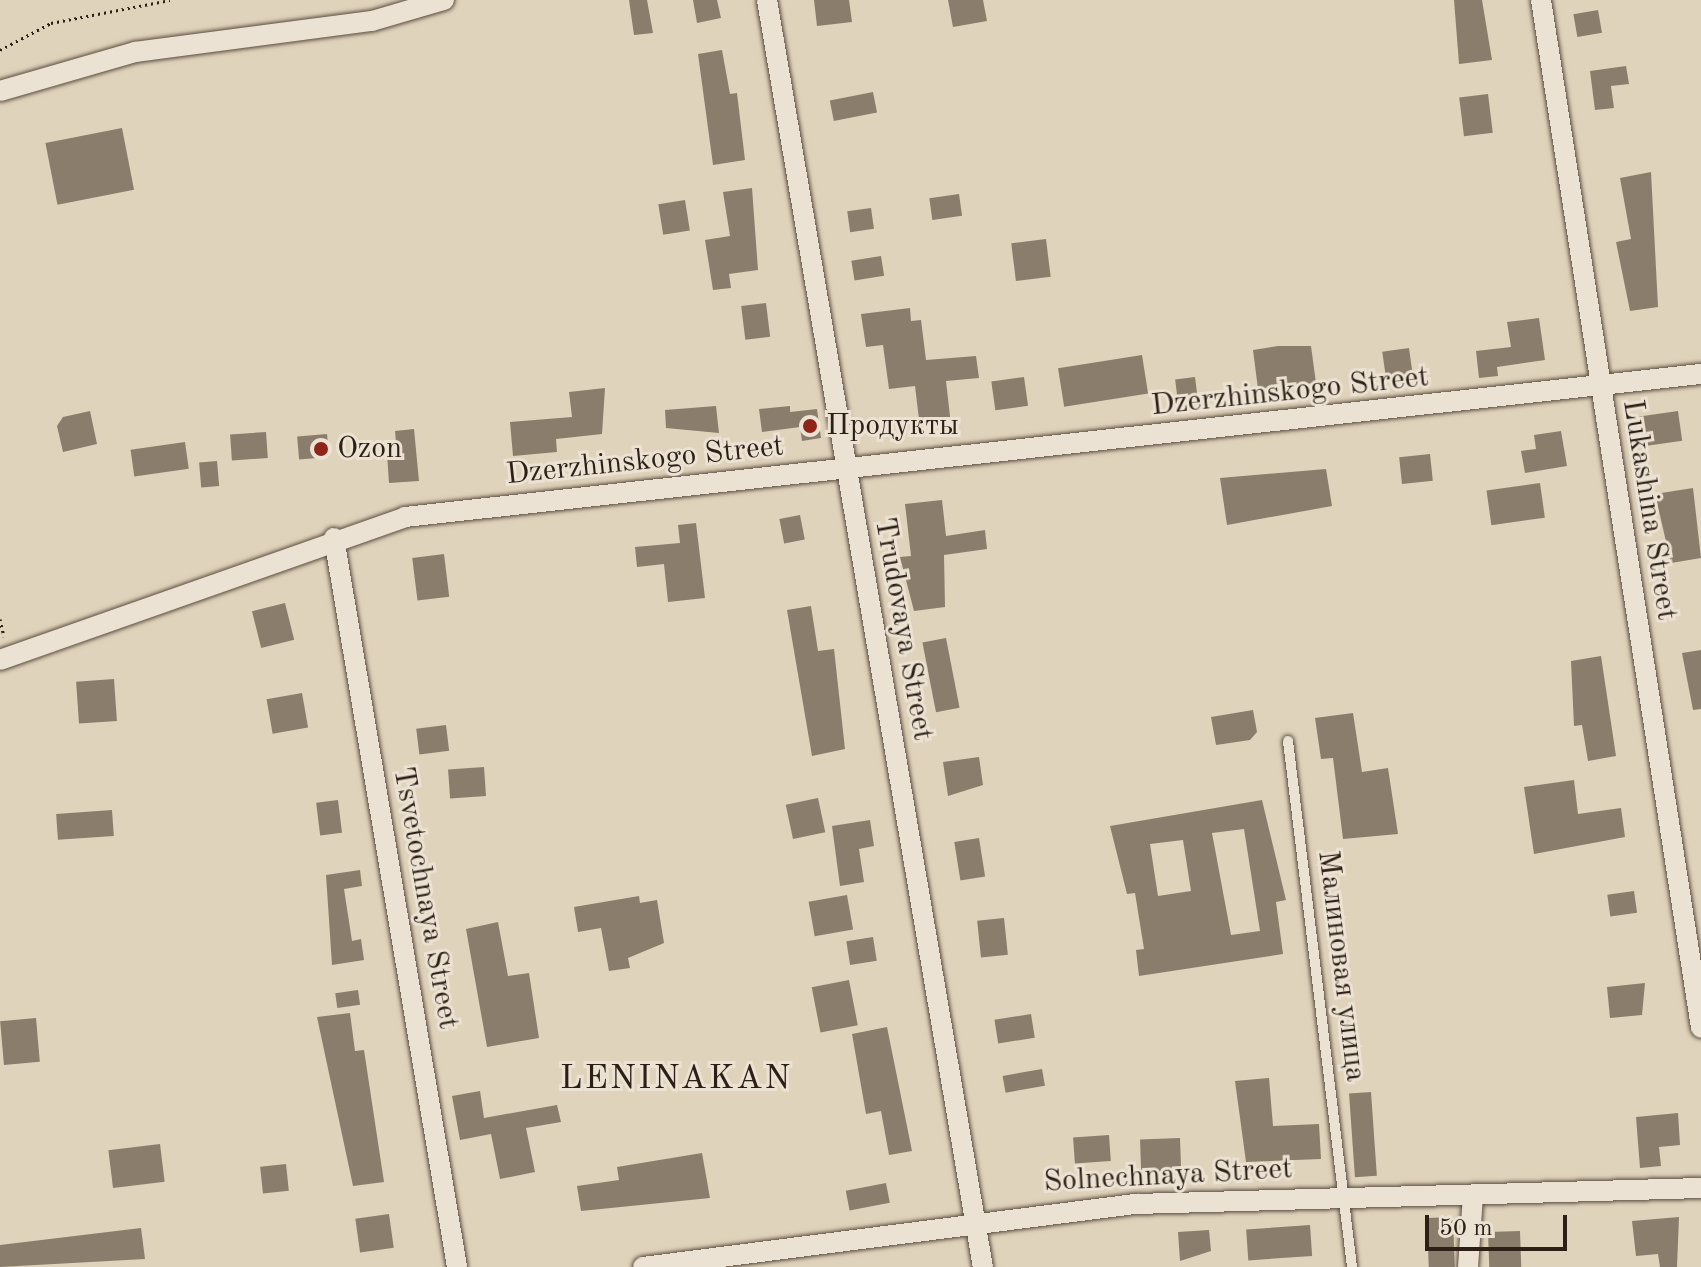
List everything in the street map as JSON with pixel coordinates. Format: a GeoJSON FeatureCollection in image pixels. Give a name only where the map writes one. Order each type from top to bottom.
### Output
{"type":"FeatureCollection","features":[{"type":"Feature","properties":{"kind":"street"},"geometry":{"type":"LineString","coordinates":[[0,91],[135,52],[372,21],[444,0]]}},
{"type":"Feature","properties":{"kind":"street","name":"Trudovaya Street"},"geometry":{"type":"LineString","coordinates":[[767,0],[983,1267]]}},
{"type":"Feature","properties":{"kind":"street","name":"Lukashina Street"},"geometry":{"type":"LineString","coordinates":[[1541,0],[1599,389],[1701,1028]]}},
{"type":"Feature","properties":{"kind":"street","name":"Dzerzhinskogo Street"},"geometry":{"type":"LineString","coordinates":[[0,660],[334,538],[405,517],[1599,389],[1701,374]]}},
{"type":"Feature","properties":{"kind":"street","name":"Tsvetochnaya Street"},"geometry":{"type":"LineString","coordinates":[[334,538],[457,1267]]}},
{"type":"Feature","properties":{"kind":"street","name":"Solnechnaya Street"},"geometry":{"type":"LineString","coordinates":[[643,1267],[974,1220],[1136,1204],[1701,1188]]}},
{"type":"Feature","properties":{"kind":"street"},"geometry":{"type":"LineString","coordinates":[[1468,1267],[1473,1195]]}},
{"type":"Feature","properties":{"kind":"lane","name":"Малиновая улица"},"geometry":{"type":"LineString","coordinates":[[1288,741],[1347,1197],[1352,1267]]}},
{"type":"Feature","properties":{"kind":"path"},"geometry":{"type":"LineString","coordinates":[[0,50],[51,23],[170,0]]}},
{"type":"Feature","properties":{"kind":"building"},"geometry":{"type":"Polygon","coordinates":[[[629,0],[647,0],[653,33],[634,35],[629,0]]]}},
{"type":"Feature","properties":{"kind":"building"},"geometry":{"type":"Polygon","coordinates":[[[693,0],[717,0],[721,18],[697,23],[693,0]]]}},
{"type":"Feature","properties":{"kind":"building"},"geometry":{"type":"Polygon","coordinates":[[[814,0],[849,0],[852,22],[817,26],[814,0]]]}},
{"type":"Feature","properties":{"kind":"building"},"geometry":{"type":"Polygon","coordinates":[[[948,0],[983,0],[987,21],[953,27],[948,0]]]}},
{"type":"Feature","properties":{"kind":"building"},"geometry":{"type":"Polygon","coordinates":[[[1454,0],[1482,0],[1492,60],[1459,64],[1454,0]]]}},
{"type":"Feature","properties":{"kind":"building"},"geometry":{"type":"Polygon","coordinates":[[[1598,10],[1602,33],[1577,37],[1573,14],[1598,10]]]}},
{"type":"Feature","properties":{"kind":"building"},"geometry":{"type":"Polygon","coordinates":[[[722,50],[730,94],[737,93],[745,160],[713,165],[698,54],[722,50]]]}},
{"type":"Feature","properties":{"kind":"building"},"geometry":{"type":"Polygon","coordinates":[[[1626,66],[1629,84],[1611,86],[1614,108],[1595,110],[1590,71],[1626,66]]]}},
{"type":"Feature","properties":{"kind":"building"},"geometry":{"type":"Polygon","coordinates":[[[873,92],[877,113],[834,121],[830,100],[873,92]]]}},
{"type":"Feature","properties":{"kind":"building"},"geometry":{"type":"Polygon","coordinates":[[[1488,94],[1493,133],[1464,136],[1459,98],[1488,94]]]}},
{"type":"Feature","properties":{"kind":"building"},"geometry":{"type":"Polygon","coordinates":[[[122,128],[134,190],[57,205],[45,143],[122,128]]]}},
{"type":"Feature","properties":{"kind":"building"},"geometry":{"type":"Polygon","coordinates":[[[1651,172],[1658,307],[1630,311],[1616,242],[1631,239],[1620,178],[1651,172]]]}},
{"type":"Feature","properties":{"kind":"building"},"geometry":{"type":"Polygon","coordinates":[[[752,188],[758,270],[729,274],[731,288],[713,290],[705,240],[730,236],[723,192],[752,188]]]}},
{"type":"Feature","properties":{"kind":"building"},"geometry":{"type":"Polygon","coordinates":[[[959,194],[962,216],[932,220],[929,198],[959,194]]]}},
{"type":"Feature","properties":{"kind":"building"},"geometry":{"type":"Polygon","coordinates":[[[685,200],[690,231],[663,235],[658,204],[685,200]]]}},
{"type":"Feature","properties":{"kind":"building"},"geometry":{"type":"Polygon","coordinates":[[[871,208],[874,229],[850,232],[847,211],[871,208]]]}},
{"type":"Feature","properties":{"kind":"building"},"geometry":{"type":"Polygon","coordinates":[[[1046,239],[1051,277],[1016,281],[1011,243],[1046,239]]]}},
{"type":"Feature","properties":{"kind":"building"},"geometry":{"type":"Polygon","coordinates":[[[881,256],[884,276],[854,280],[851,261],[881,256]]]}},
{"type":"Feature","properties":{"kind":"building"},"geometry":{"type":"Polygon","coordinates":[[[766,303],[770,337],[745,340],[741,306],[766,303]]]}},
{"type":"Feature","properties":{"kind":"building"},"geometry":{"type":"Polygon","coordinates":[[[910,308],[911,321],[921,320],[926,360],[976,356],[979,378],[946,381],[951,425],[920,428],[915,386],[889,389],[883,345],[866,347],[861,314],[910,308]]]}},
{"type":"Feature","properties":{"kind":"building"},"geometry":{"type":"Polygon","coordinates":[[[1539,318],[1545,360],[1497,367],[1498,376],[1479,378],[1476,351],[1511,347],[1507,322],[1539,318]]]}},
{"type":"Feature","properties":{"kind":"building"},"geometry":{"type":"Polygon","coordinates":[[[1311,346],[1316,383],[1258,389],[1253,350],[1311,346]]]}},
{"type":"Feature","properties":{"kind":"building"},"geometry":{"type":"Polygon","coordinates":[[[1409,348],[1413,377],[1386,380],[1382,352],[1409,348]]]}},
{"type":"Feature","properties":{"kind":"building"},"geometry":{"type":"Polygon","coordinates":[[[1142,355],[1148,394],[1064,407],[1058,368],[1142,355]]]}},
{"type":"Feature","properties":{"kind":"building"},"geometry":{"type":"Polygon","coordinates":[[[1024,377],[1028,406],[995,410],[991,382],[1024,377]]]}},
{"type":"Feature","properties":{"kind":"building"},"geometry":{"type":"Polygon","coordinates":[[[1195,377],[1198,401],[1178,403],[1175,379],[1195,377]]]}},
{"type":"Feature","properties":{"kind":"building"},"geometry":{"type":"Polygon","coordinates":[[[605,388],[602,434],[556,439],[557,452],[513,456],[510,422],[572,417],[569,392],[605,388]]]}},
{"type":"Feature","properties":{"kind":"building"},"geometry":{"type":"Polygon","coordinates":[[[716,406],[719,433],[666,428],[665,410],[716,406]]]}},
{"type":"Feature","properties":{"kind":"building"},"geometry":{"type":"Polygon","coordinates":[[[790,406],[790,412],[817,409],[821,438],[802,441],[800,427],[762,432],[759,409],[790,406]]]}},
{"type":"Feature","properties":{"kind":"building"},"geometry":{"type":"Polygon","coordinates":[[[90,411],[97,444],[63,452],[57,426],[63,417],[90,411]]]}},
{"type":"Feature","properties":{"kind":"building"},"geometry":{"type":"Polygon","coordinates":[[[1678,411],[1682,441],[1644,446],[1639,416],[1678,411]]]}},
{"type":"Feature","properties":{"kind":"building"},"geometry":{"type":"Polygon","coordinates":[[[414,429],[419,481],[389,483],[387,454],[397,453],[395,431],[414,429]]]}},
{"type":"Feature","properties":{"kind":"building"},"geometry":{"type":"Polygon","coordinates":[[[1561,431],[1567,466],[1525,473],[1521,451],[1536,449],[1534,435],[1561,431]]]}},
{"type":"Feature","properties":{"kind":"building"},"geometry":{"type":"Polygon","coordinates":[[[266,432],[268,458],[232,460],[230,435],[266,432]]]}},
{"type":"Feature","properties":{"kind":"building"},"geometry":{"type":"Polygon","coordinates":[[[327,434],[329,457],[299,460],[297,437],[327,434]]]}},
{"type":"Feature","properties":{"kind":"building"},"geometry":{"type":"Polygon","coordinates":[[[185,442],[189,469],[134,476],[131,450],[185,442]]]}},
{"type":"Feature","properties":{"kind":"building"},"geometry":{"type":"Polygon","coordinates":[[[1430,454],[1433,481],[1402,484],[1399,457],[1430,454]]]}},
{"type":"Feature","properties":{"kind":"building"},"geometry":{"type":"Polygon","coordinates":[[[217,461],[219,486],[201,487],[199,463],[217,461]]]}},
{"type":"Feature","properties":{"kind":"building"},"geometry":{"type":"Polygon","coordinates":[[[1326,469],[1332,506],[1227,525],[1220,478],[1326,469]]]}},
{"type":"Feature","properties":{"kind":"building"},"geometry":{"type":"Polygon","coordinates":[[[1540,483],[1545,518],[1491,525],[1487,491],[1540,483]]]}},
{"type":"Feature","properties":{"kind":"building"},"geometry":{"type":"Polygon","coordinates":[[[1693,488],[1701,558],[1671,563],[1655,494],[1693,488]]]}},
{"type":"Feature","properties":{"kind":"building"},"geometry":{"type":"Polygon","coordinates":[[[942,500],[946,536],[985,530],[987,549],[944,555],[945,607],[914,611],[900,557],[911,556],[905,504],[942,500]]]}},
{"type":"Feature","properties":{"kind":"building"},"geometry":{"type":"Polygon","coordinates":[[[800,515],[805,540],[784,544],[779,519],[800,515]]]}},
{"type":"Feature","properties":{"kind":"building"},"geometry":{"type":"Polygon","coordinates":[[[696,523],[705,598],[668,602],[664,564],[637,567],[635,547],[680,543],[678,525],[696,523]]]}},
{"type":"Feature","properties":{"kind":"building"},"geometry":{"type":"Polygon","coordinates":[[[444,554],[449,597],[417,601],[412,558],[444,554]]]}},
{"type":"Feature","properties":{"kind":"building"},"geometry":{"type":"Polygon","coordinates":[[[285,603],[294,640],[261,648],[252,611],[285,603]]]}},
{"type":"Feature","properties":{"kind":"building"},"geometry":{"type":"Polygon","coordinates":[[[811,606],[818,651],[834,649],[845,749],[812,756],[787,610],[811,606]]]}},
{"type":"Feature","properties":{"kind":"building"},"geometry":{"type":"Polygon","coordinates":[[[946,638],[960,708],[936,712],[922,643],[946,638]]]}},
{"type":"Feature","properties":{"kind":"building"},"geometry":{"type":"Polygon","coordinates":[[[1701,650],[1701,709],[1693,710],[1682,653],[1701,650]]]}},
{"type":"Feature","properties":{"kind":"building"},"geometry":{"type":"Polygon","coordinates":[[[1601,656],[1616,756],[1588,761],[1582,725],[1574,726],[1571,661],[1601,656]]]}},
{"type":"Feature","properties":{"kind":"building"},"geometry":{"type":"Polygon","coordinates":[[[114,679],[117,721],[79,724],[76,682],[114,679]]]}},
{"type":"Feature","properties":{"kind":"building"},"geometry":{"type":"Polygon","coordinates":[[[302,693],[308,727],[273,734],[267,699],[302,693]]]}},
{"type":"Feature","properties":{"kind":"building"},"geometry":{"type":"Polygon","coordinates":[[[1253,710],[1257,732],[1250,740],[1216,745],[1211,717],[1253,710]]]}},
{"type":"Feature","properties":{"kind":"building"},"geometry":{"type":"Polygon","coordinates":[[[1353,713],[1362,772],[1388,768],[1398,834],[1343,839],[1333,758],[1321,759],[1315,718],[1353,713]]]}},
{"type":"Feature","properties":{"kind":"building"},"geometry":{"type":"Polygon","coordinates":[[[446,725],[449,751],[419,754],[416,729],[446,725]]]}},
{"type":"Feature","properties":{"kind":"building"},"geometry":{"type":"Polygon","coordinates":[[[979,757],[983,785],[948,796],[943,762],[979,757]]]}},
{"type":"Feature","properties":{"kind":"building"},"geometry":{"type":"Polygon","coordinates":[[[484,767],[486,796],[450,798],[448,770],[484,767]]]}},
{"type":"Feature","properties":{"kind":"building"},"geometry":{"type":"Polygon","coordinates":[[[1574,780],[1578,814],[1621,808],[1625,837],[1534,854],[1524,787],[1574,780]]]}},
{"type":"Feature","properties":{"kind":"building"},"geometry":{"type":"Polygon","coordinates":[[[818,798],[825,832],[793,839],[786,805],[818,798]]]}},
{"type":"Feature","properties":{"kind":"building"},"geometry":{"type":"Polygon","coordinates":[[[338,800],[342,833],[320,835],[316,803],[338,800]]]}},
{"type":"Feature","properties":{"kind":"building"},"geometry":{"type":"Polygon","coordinates":[[[1262,800],[1286,900],[1276,902],[1283,954],[1139,976],[1136,950],[1144,949],[1135,893],[1127,894],[1110,826],[1262,800]],[[1244,829],[1212,833],[1231,935],[1260,931],[1244,829]],[[1183,840],[1150,844],[1158,896],[1191,891],[1183,840]]]}},
{"type":"Feature","properties":{"kind":"building"},"geometry":{"type":"Polygon","coordinates":[[[112,810],[114,836],[58,840],[56,814],[112,810]]]}},
{"type":"Feature","properties":{"kind":"building"},"geometry":{"type":"Polygon","coordinates":[[[870,820],[874,846],[859,849],[864,882],[840,886],[832,826],[870,820]]]}},
{"type":"Feature","properties":{"kind":"building"},"geometry":{"type":"Polygon","coordinates":[[[979,838],[985,877],[960,880],[954,842],[979,838]]]}},
{"type":"Feature","properties":{"kind":"building"},"geometry":{"type":"Polygon","coordinates":[[[360,870],[362,886],[344,889],[352,941],[361,939],[364,960],[332,965],[326,875],[360,870]]]}},
{"type":"Feature","properties":{"kind":"building"},"geometry":{"type":"Polygon","coordinates":[[[1634,891],[1637,913],[1610,917],[1607,895],[1634,891]]]}},
{"type":"Feature","properties":{"kind":"building"},"geometry":{"type":"Polygon","coordinates":[[[847,895],[853,929],[815,936],[809,902],[847,895]]]}},
{"type":"Feature","properties":{"kind":"building"},"geometry":{"type":"Polygon","coordinates":[[[639,896],[640,903],[657,900],[664,943],[628,958],[630,968],[609,971],[601,928],[578,932],[574,907],[639,896]]]}},
{"type":"Feature","properties":{"kind":"building"},"geometry":{"type":"Polygon","coordinates":[[[1004,918],[1008,955],[981,958],[977,921],[1004,918]]]}},
{"type":"Feature","properties":{"kind":"building"},"geometry":{"type":"Polygon","coordinates":[[[498,922],[508,976],[529,973],[539,1038],[487,1047],[466,929],[498,922]]]}},
{"type":"Feature","properties":{"kind":"building"},"geometry":{"type":"Polygon","coordinates":[[[873,937],[877,961],[850,965],[846,941],[873,937]]]}},
{"type":"Feature","properties":{"kind":"building"},"geometry":{"type":"Polygon","coordinates":[[[849,980],[858,1025],[820,1032],[812,987],[849,980]]]}},
{"type":"Feature","properties":{"kind":"building"},"geometry":{"type":"Polygon","coordinates":[[[1645,983],[1642,1015],[1610,1018],[1607,987],[1645,983]]]}},
{"type":"Feature","properties":{"kind":"building"},"geometry":{"type":"Polygon","coordinates":[[[358,990],[360,1005],[337,1008],[335,993],[358,990]]]}},
{"type":"Feature","properties":{"kind":"building"},"geometry":{"type":"Polygon","coordinates":[[[350,1013],[355,1051],[364,1050],[384,1182],[353,1186],[317,1017],[350,1013]]]}},
{"type":"Feature","properties":{"kind":"building"},"geometry":{"type":"Polygon","coordinates":[[[1031,1014],[1035,1038],[998,1043],[994,1020],[1031,1014]]]}},
{"type":"Feature","properties":{"kind":"building"},"geometry":{"type":"Polygon","coordinates":[[[36,1018],[40,1062],[4,1065],[0,1021],[36,1018]]]}},
{"type":"Feature","properties":{"kind":"building"},"geometry":{"type":"Polygon","coordinates":[[[887,1027],[912,1151],[889,1155],[881,1111],[866,1114],[852,1034],[887,1027]]]}},
{"type":"Feature","properties":{"kind":"building"},"geometry":{"type":"Polygon","coordinates":[[[1042,1069],[1045,1086],[1006,1093],[1003,1076],[1042,1069]]]}},
{"type":"Feature","properties":{"kind":"building"},"geometry":{"type":"Polygon","coordinates":[[[1269,1078],[1273,1126],[1319,1124],[1321,1159],[1246,1162],[1235,1081],[1269,1078]]]}},
{"type":"Feature","properties":{"kind":"building"},"geometry":{"type":"Polygon","coordinates":[[[480,1091],[484,1118],[557,1105],[561,1122],[526,1128],[535,1172],[500,1179],[491,1134],[460,1140],[452,1096],[480,1091]]]}},
{"type":"Feature","properties":{"kind":"building"},"geometry":{"type":"Polygon","coordinates":[[[1371,1092],[1377,1176],[1355,1177],[1349,1094],[1371,1092]]]}},
{"type":"Feature","properties":{"kind":"building"},"geometry":{"type":"Polygon","coordinates":[[[1678,1113],[1680,1145],[1659,1147],[1661,1166],[1640,1168],[1636,1117],[1678,1113]]]}},
{"type":"Feature","properties":{"kind":"building"},"geometry":{"type":"Polygon","coordinates":[[[1109,1135],[1111,1161],[1075,1163],[1073,1138],[1109,1135]]]}},
{"type":"Feature","properties":{"kind":"building"},"geometry":{"type":"Polygon","coordinates":[[[1180,1138],[1181,1172],[1141,1173],[1140,1139],[1180,1138]]]}},
{"type":"Feature","properties":{"kind":"building"},"geometry":{"type":"Polygon","coordinates":[[[160,1144],[165,1182],[113,1188],[108,1150],[160,1144]]]}},
{"type":"Feature","properties":{"kind":"building"},"geometry":{"type":"Polygon","coordinates":[[[702,1153],[710,1198],[581,1211],[577,1186],[619,1180],[617,1167],[702,1153]]]}},
{"type":"Feature","properties":{"kind":"building"},"geometry":{"type":"Polygon","coordinates":[[[286,1164],[289,1191],[263,1194],[260,1167],[286,1164]]]}},
{"type":"Feature","properties":{"kind":"building"},"geometry":{"type":"Polygon","coordinates":[[[886,1183],[890,1203],[850,1210],[846,1191],[886,1183]]]}},
{"type":"Feature","properties":{"kind":"building"},"geometry":{"type":"Polygon","coordinates":[[[389,1214],[394,1248],[360,1252],[355,1219],[389,1214]]]}},
{"type":"Feature","properties":{"kind":"building"},"geometry":{"type":"Polygon","coordinates":[[[1453,1217],[1455,1267],[1429,1267],[1427,1218],[1453,1217]]]}},
{"type":"Feature","properties":{"kind":"building"},"geometry":{"type":"Polygon","coordinates":[[[1679,1217],[1677,1267],[1660,1267],[1658,1254],[1636,1256],[1632,1221],[1679,1217]]]}},
{"type":"Feature","properties":{"kind":"building"},"geometry":{"type":"Polygon","coordinates":[[[1310,1225],[1312,1256],[1248,1260],[1246,1229],[1310,1225]]]}},
{"type":"Feature","properties":{"kind":"building"},"geometry":{"type":"Polygon","coordinates":[[[141,1228],[145,1259],[0,1267],[0,1245],[141,1228]]]}},
{"type":"Feature","properties":{"kind":"building"},"geometry":{"type":"Polygon","coordinates":[[[1209,1230],[1211,1251],[1180,1261],[1178,1232],[1209,1230]]]}},
{"type":"Feature","properties":{"kind":"building"},"geometry":{"type":"Polygon","coordinates":[[[1520,1231],[1521,1267],[1489,1267],[1488,1232],[1520,1231]]]}},
{"type":"Feature","properties":{"kind":"place","name":"Продукты"},"geometry":{"type":"Point","coordinates":[810,426]}},
{"type":"Feature","properties":{"kind":"place","name":"Ozon"},"geometry":{"type":"Point","coordinates":[321,449]}},
{"type":"Feature","properties":{"kind":"district","name":"LENINAKAN"},"geometry":{"type":"Point","coordinates":[676,1080]}}]}
